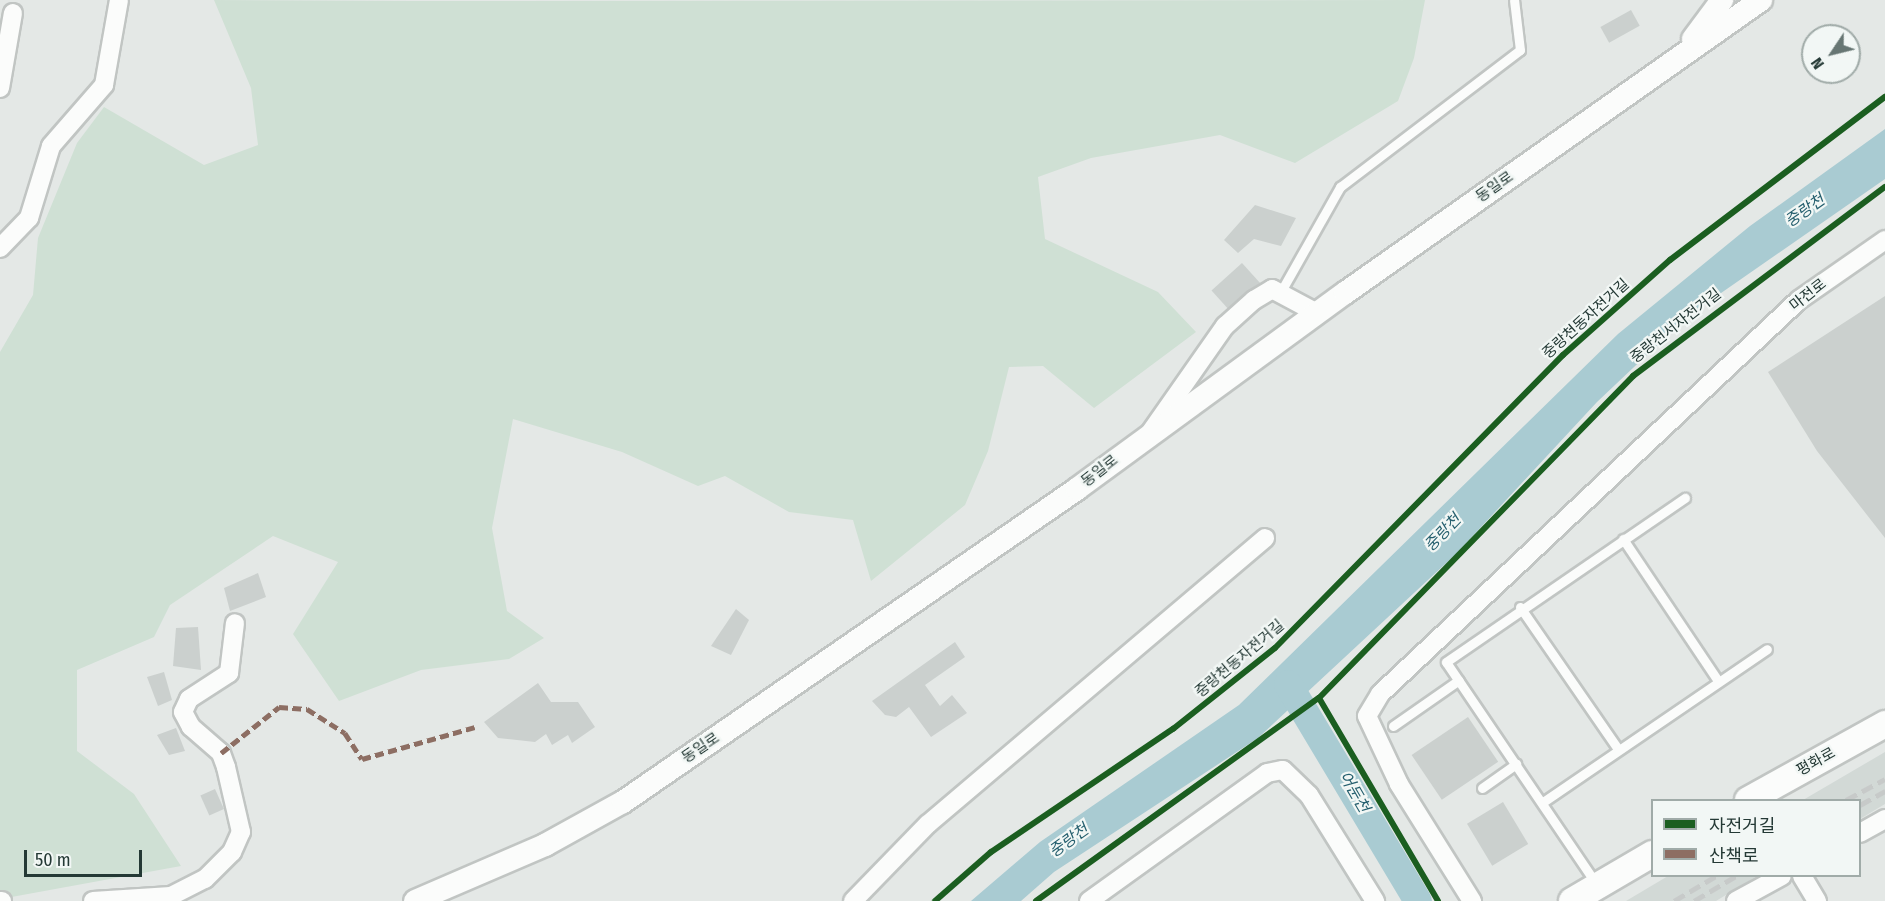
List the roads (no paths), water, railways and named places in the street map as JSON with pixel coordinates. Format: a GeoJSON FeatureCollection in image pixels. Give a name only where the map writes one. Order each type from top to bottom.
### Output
{"type":"FeatureCollection","features":[{"type":"Feature","properties":{"kind":"main road","name":"평화로"},"geometry":{"type":"LineString","coordinates":[[1752,799],[1885,723]]}},
{"type":"Feature","properties":{"kind":"main road"},"geometry":{"type":"LineString","coordinates":[[1572,901],[1651,855]]}},
{"type":"Feature","properties":{"kind":"street"},"geometry":{"type":"LineString","coordinates":[[0,248],[29,218],[51,146],[104,85],[119,0]]}},
{"type":"Feature","properties":{"kind":"street"},"geometry":{"type":"LineString","coordinates":[[1683,53],[1722,0]]}},
{"type":"Feature","properties":{"kind":"street","name":"동일로"},"geometry":{"type":"LineString","coordinates":[[415,901],[545,845],[623,802],[1077,489],[1150,433],[1317,313],[1761,0]]}},
{"type":"Feature","properties":{"kind":"street"},"geometry":{"type":"LineString","coordinates":[[0,88],[13,13]]}},
{"type":"Feature","properties":{"kind":"street","name":"마전로"},"geometry":{"type":"LineString","coordinates":[[1472,901],[1400,784],[1367,716],[1380,694],[1799,300],[1885,240]]}},
{"type":"Feature","properties":{"kind":"street"},"geometry":{"type":"LineString","coordinates":[[1150,433],[1225,326],[1272,289],[1317,313]]}},
{"type":"Feature","properties":{"kind":"street"},"geometry":{"type":"LineString","coordinates":[[853,901],[928,824],[1265,538]]}},
{"type":"Feature","properties":{"kind":"street"},"geometry":{"type":"LineString","coordinates":[[93,901],[171,896],[205,879],[232,852],[241,832],[226,766],[221,753],[191,727],[183,712],[189,699],[229,673],[235,623]]}},
{"type":"Feature","properties":{"kind":"street"},"geometry":{"type":"LineString","coordinates":[[1089,901],[1267,773],[1283,770],[1304,788],[1375,901]]}},
{"type":"Feature","properties":{"kind":"street"},"geometry":{"type":"LineString","coordinates":[[1861,832],[1885,819]]}},
{"type":"Feature","properties":{"kind":"street"},"geometry":{"type":"LineString","coordinates":[[1736,901],[1780,877]]}},
{"type":"Feature","properties":{"kind":"street"},"geometry":{"type":"LineString","coordinates":[[1803,877],[1817,901]]}},
{"type":"Feature","properties":{"kind":"lane"},"geometry":{"type":"LineString","coordinates":[[1280,293],[1340,187],[1520,50],[1514,0]]}},
{"type":"Feature","properties":{"kind":"lane"},"geometry":{"type":"LineString","coordinates":[[1597,885],[1543,802],[1446,662],[1520,607],[1685,498]]}},
{"type":"Feature","properties":{"kind":"lane"},"geometry":{"type":"LineString","coordinates":[[1623,539],[1718,681]]}},
{"type":"Feature","properties":{"kind":"lane"},"geometry":{"type":"LineString","coordinates":[[1520,607],[1618,749]]}},
{"type":"Feature","properties":{"kind":"lane"},"geometry":{"type":"LineString","coordinates":[[1543,802],[1767,649]]}},
{"type":"Feature","properties":{"kind":"lane"},"geometry":{"type":"LineString","coordinates":[[1393,726],[1458,680]]}},
{"type":"Feature","properties":{"kind":"lane"},"geometry":{"type":"LineString","coordinates":[[1482,788],[1516,764]]}},
{"type":"Feature","properties":{"kind":"water","name":"중랑천"},"geometry":{"type":"Polygon","coordinates":[[[1885,129],[1885,179],[1688,316],[1597,402],[1457,553],[1258,738],[1054,872],[1021,901],[971,901],[1040,842],[1239,705],[1618,334],[1750,226],[1885,129]]]}},
{"type":"Feature","properties":{"kind":"waterway","name":"어둔천"},"geometry":{"type":"LineString","coordinates":[[1288,684],[1418,901]]}},
{"type":"Feature","properties":{"kind":"railway"},"geometry":{"type":"LineString","coordinates":[[1848,799],[1885,779]]}},
{"type":"Feature","properties":{"kind":"railway"},"geometry":{"type":"LineString","coordinates":[[1861,804],[1885,791]]}},
{"type":"Feature","properties":{"kind":"railway"},"geometry":{"type":"LineString","coordinates":[[1674,901],[1714,877]]}},
{"type":"Feature","properties":{"kind":"railway"},"geometry":{"type":"LineString","coordinates":[[1694,901],[1734,877]]}}]}
